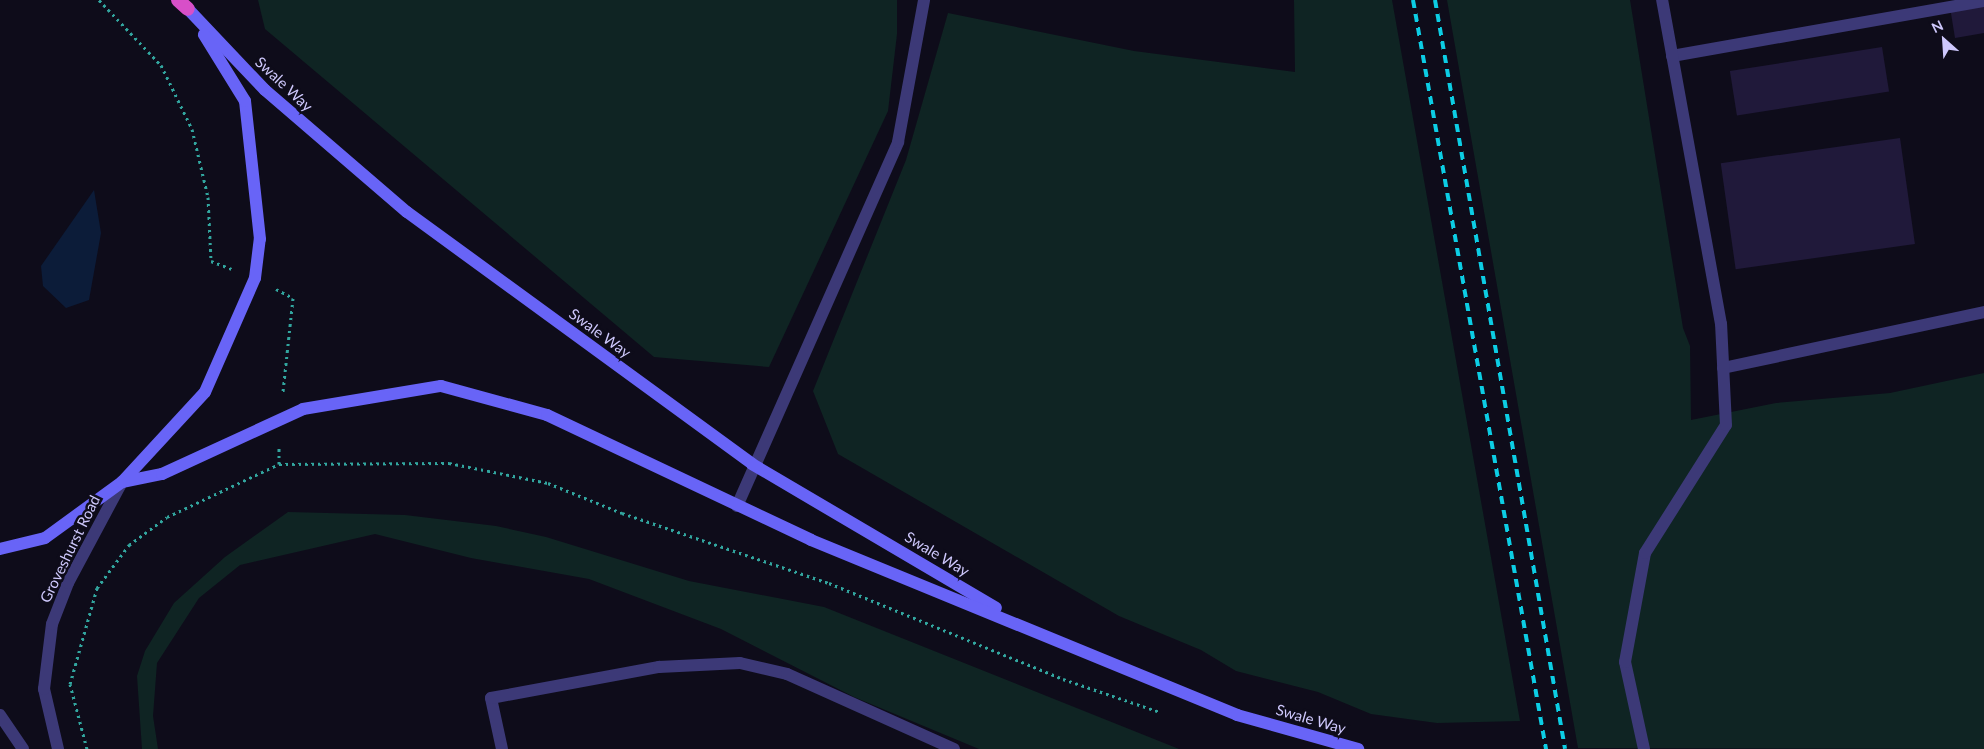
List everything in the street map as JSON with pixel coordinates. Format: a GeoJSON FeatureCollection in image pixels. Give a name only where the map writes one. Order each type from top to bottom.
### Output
{"type":"FeatureCollection","features":[{"type":"Feature","properties":{"kind":"main road"},"geometry":{"type":"LineString","coordinates":[[0,549],[45,538],[122,482],[206,392],[255,278],[260,239],[246,100],[183,5],[171,0]]}},
{"type":"Feature","properties":{"kind":"main road","name":"Swale Way"},"geometry":{"type":"LineString","coordinates":[[183,5],[265,90],[407,212],[752,464],[1033,630]]}},
{"type":"Feature","properties":{"kind":"main road","name":"Swale Way"},"geometry":{"type":"LineString","coordinates":[[122,482],[162,474],[303,409],[441,386],[547,415],[811,540],[1033,630],[1237,716],[1358,749]]}},
{"type":"Feature","properties":{"kind":"street"},"geometry":{"type":"LineString","coordinates":[[737,506],[752,464],[898,142],[924,0]]}},
{"type":"Feature","properties":{"kind":"street"},"geometry":{"type":"LineString","coordinates":[[1644,749],[1625,662],[1646,553],[1726,425],[1721,324],[1662,0]]}},
{"type":"Feature","properties":{"kind":"street"},"geometry":{"type":"LineString","coordinates":[[1672,56],[1984,0]]}},
{"type":"Feature","properties":{"kind":"street"},"geometry":{"type":"LineString","coordinates":[[1723,368],[1984,312]]}},
{"type":"Feature","properties":{"kind":"street","name":"Groveshurst Road"},"geometry":{"type":"LineString","coordinates":[[58,749],[44,689],[52,624],[68,583],[122,482]]}},
{"type":"Feature","properties":{"kind":"street"},"geometry":{"type":"LineString","coordinates":[[502,749],[490,698],[659,667],[740,663],[787,674],[954,749]]}},
{"type":"Feature","properties":{"kind":"street"},"geometry":{"type":"LineString","coordinates":[[0,714],[23,749]]}},
{"type":"Feature","properties":{"kind":"path"},"geometry":{"type":"LineString","coordinates":[[99,0],[161,65],[192,129],[208,197],[211,261],[255,278],[293,298],[280,418],[279,464]]}},
{"type":"Feature","properties":{"kind":"path"},"geometry":{"type":"LineString","coordinates":[[87,749],[70,684],[96,588],[129,545],[166,517],[279,464],[449,463],[548,483],[622,513],[829,583],[1063,678],[1167,714]]}},
{"type":"Feature","properties":{"kind":"green space"},"geometry":{"type":"Polygon","coordinates":[[[258,0],[897,0],[897,34],[888,111],[769,367],[654,357],[265,29],[258,0]]]}},
{"type":"Feature","properties":{"kind":"green space"},"geometry":{"type":"Polygon","coordinates":[[[1294,0],[1392,0],[1520,721],[1437,723],[1371,714],[1318,692],[1236,671],[1201,650],[1119,616],[838,454],[813,391],[906,160],[948,13],[1134,51],[1295,72],[1294,0]]]}},
{"type":"Feature","properties":{"kind":"green space"},"geometry":{"type":"Polygon","coordinates":[[[1447,0],[1630,0],[1683,328],[1690,346],[1691,420],[1776,403],[1890,393],[1984,373],[1984,749],[1578,748],[1447,0]]]}},
{"type":"Feature","properties":{"kind":"green space"},"geometry":{"type":"Polygon","coordinates":[[[288,512],[405,515],[496,526],[546,537],[689,581],[824,607],[1179,749],[979,749],[854,697],[721,629],[589,579],[471,558],[375,534],[240,565],[199,598],[157,663],[153,716],[158,749],[142,749],[137,676],[145,651],[174,603],[225,557],[288,512]]]}},
{"type":"Feature","properties":{"kind":"water"},"geometry":{"type":"Polygon","coordinates":[[[94,190],[101,233],[89,300],[66,308],[43,286],[41,266],[94,190]]]}},
{"type":"Feature","properties":{"kind":"building"},"geometry":{"type":"Polygon","coordinates":[[[1984,1],[1984,33],[1955,38],[1950,7],[1984,1]]]}},
{"type":"Feature","properties":{"kind":"building"},"geometry":{"type":"Polygon","coordinates":[[[1882,47],[1889,91],[1737,116],[1730,71],[1882,47]]]}},
{"type":"Feature","properties":{"kind":"building"},"geometry":{"type":"Polygon","coordinates":[[[1900,138],[1915,244],[1736,269],[1721,163],[1900,138]]]}},
{"type":"Feature","properties":{"kind":"railway"},"geometry":{"type":"LineString","coordinates":[[1413,0],[1546,749]]}},
{"type":"Feature","properties":{"kind":"railway"},"geometry":{"type":"LineString","coordinates":[[1435,0],[1565,749]]}}]}
